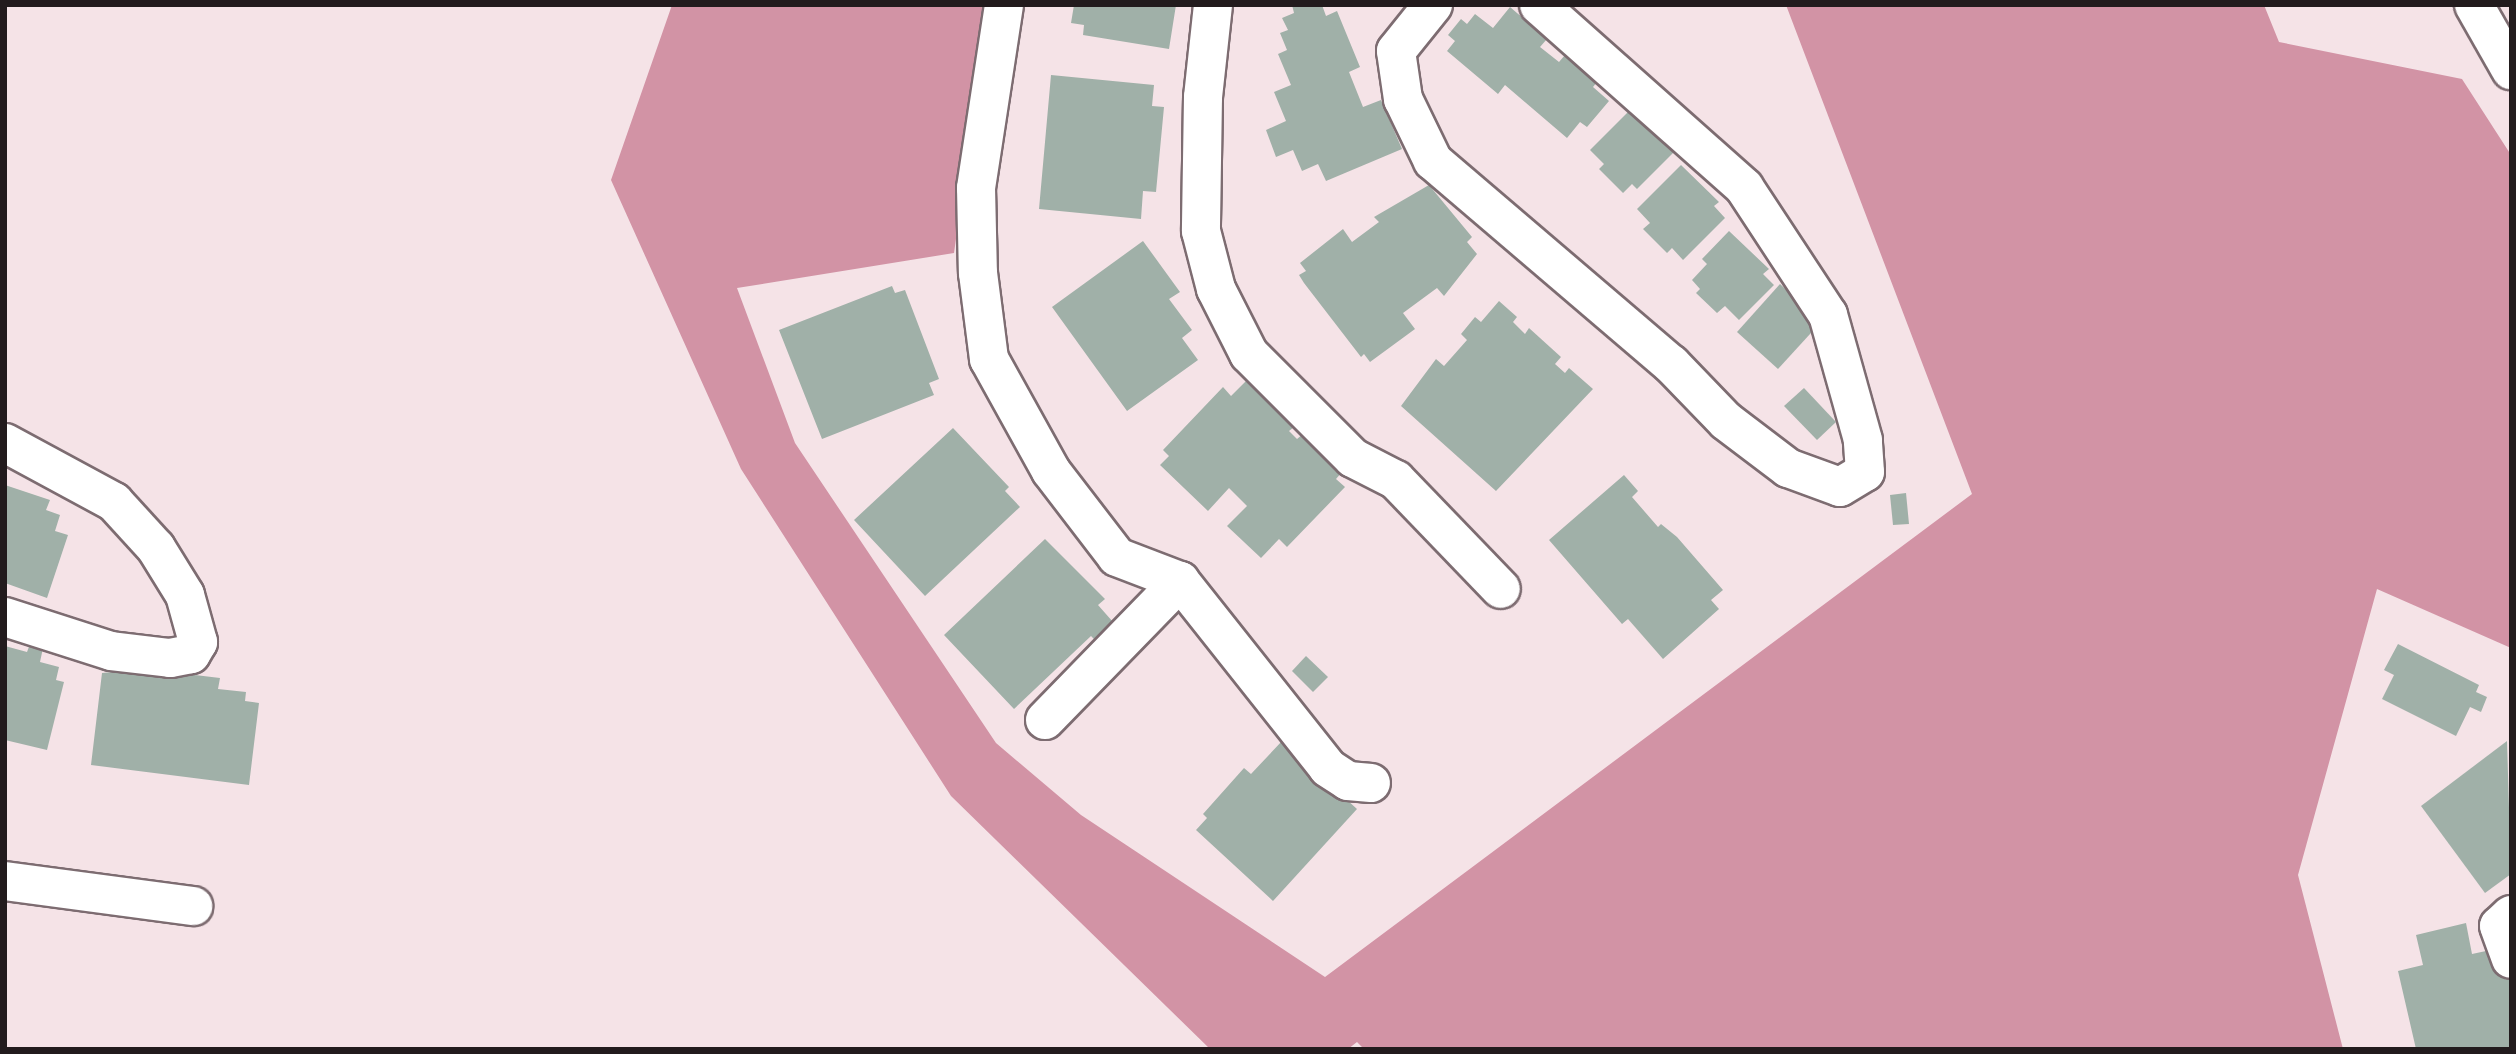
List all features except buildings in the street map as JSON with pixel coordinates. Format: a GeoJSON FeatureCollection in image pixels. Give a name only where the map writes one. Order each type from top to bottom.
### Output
{"type":"FeatureCollection","features":[{"type":"Feature","properties":{"kind":"street"},"geometry":{"type":"LineString","coordinates":[[1004,5],[976,188],[978,273],[989,359],[1051,471],[1117,557],[1180,581],[1328,768],[1348,781],[1371,783]]}},
{"type":"Feature","properties":{"kind":"street"},"geometry":{"type":"LineString","coordinates":[[1213,5],[1203,97],[1201,231],[1216,289],[1249,354],[1353,458],[1396,480],[1500,589]]}},
{"type":"Feature","properties":{"kind":"street"},"geometry":{"type":"LineString","coordinates":[[1433,5],[1396,51],[1403,99],[1433,161],[1671,364],[1726,421],[1788,468],[1840,487],[1865,472],[1863,440],[1828,315],[1744,187],[1539,5]]}},
{"type":"Feature","properties":{"kind":"street"},"geometry":{"type":"LineString","coordinates":[[2474,5],[2511,70]]}},
{"type":"Feature","properties":{"kind":"street"},"geometry":{"type":"LineString","coordinates":[[5,443],[114,502],[156,548],[185,595],[198,642],[191,654],[170,658],[111,651],[5,617]]}},
{"type":"Feature","properties":{"kind":"street"},"geometry":{"type":"LineString","coordinates":[[1045,720],[1180,581]]}},
{"type":"Feature","properties":{"kind":"street"},"geometry":{"type":"LineString","coordinates":[[5,881],[192,906]]}},
{"type":"Feature","properties":{"kind":"street"},"geometry":{"type":"LineString","coordinates":[[2511,915],[2499,926],[2511,959]]}},
{"type":"Feature","properties":{"kind":"shaded area"},"geometry":{"type":"Polygon","coordinates":[[[672,5],[989,5],[954,253],[737,288],[795,443],[996,743],[1081,815],[1325,977],[1972,494],[1786,5],[2264,5],[2279,42],[2462,79],[2511,155],[2511,648],[2377,589],[2298,875],[2343,1049],[1364,1049],[1357,1042],[1348,1049],[1210,1049],[951,796],[741,469],[611,180],[672,5]]]}}]}
